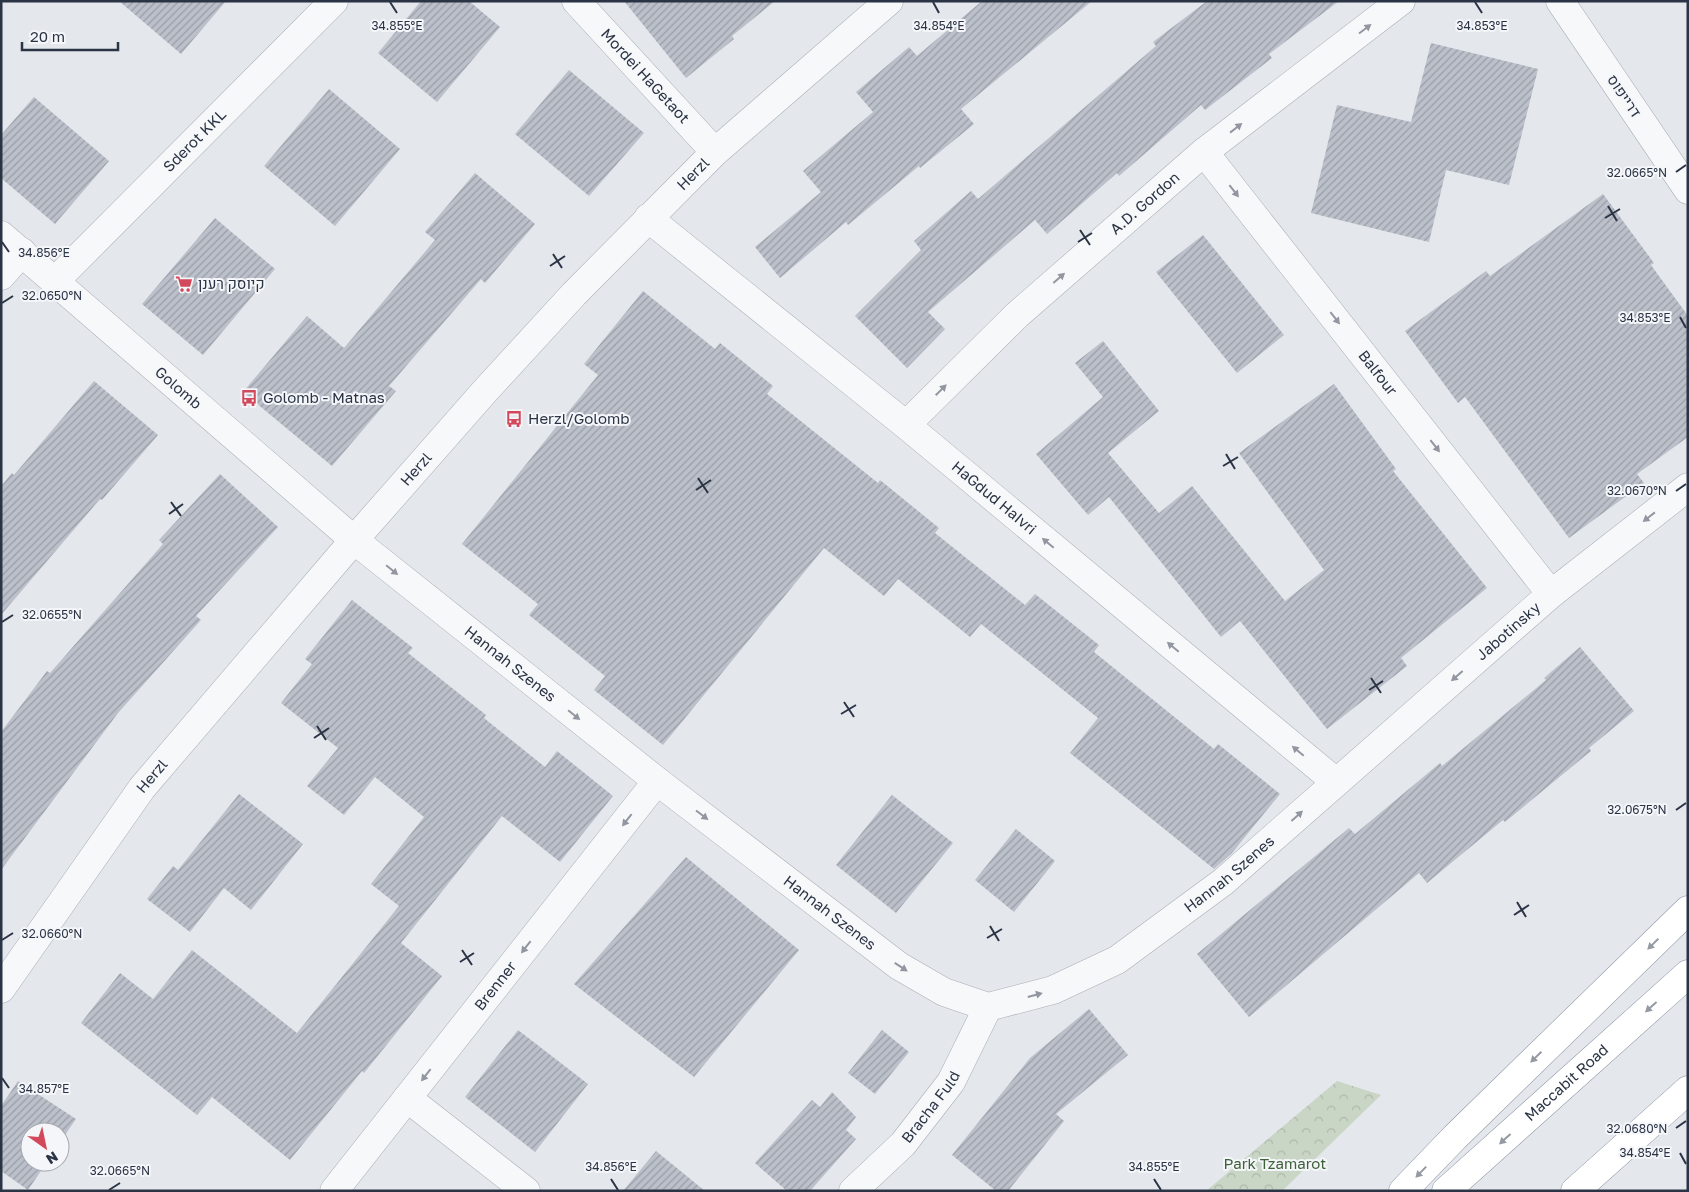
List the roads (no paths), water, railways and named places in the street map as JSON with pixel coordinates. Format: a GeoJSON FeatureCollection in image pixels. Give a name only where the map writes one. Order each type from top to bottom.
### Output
{"type":"FeatureCollection","features":[{"type":"Feature","properties":{"kind":"highway"},"geometry":{"type":"LineString","coordinates":[[1403,1191],[1455,1137],[1688,910]]}},
{"type":"Feature","properties":{"kind":"highway","name":"Maccabit Road"},"geometry":{"type":"LineString","coordinates":[[1446,1191],[1688,974]]}},
{"type":"Feature","properties":{"kind":"highway"},"geometry":{"type":"LineString","coordinates":[[1574,1191],[1688,1090]]}},
{"type":"Feature","properties":{"kind":"highway"},"geometry":{"type":"LineString","coordinates":[[1604,1191],[1688,1104]]}},
{"type":"Feature","properties":{"kind":"street","name":"Sderot KKL"},"geometry":{"type":"LineString","coordinates":[[55,281],[334,1]]}},
{"type":"Feature","properties":{"kind":"street","name":"Mordei HaGetaot"},"geometry":{"type":"LineString","coordinates":[[576,1],[714,152]]}},
{"type":"Feature","properties":{"kind":"street","name":"Herzl"},"geometry":{"type":"LineString","coordinates":[[1,989],[142,788],[354,540],[555,315],[714,152],[889,1]]}},
{"type":"Feature","properties":{"kind":"street","name":"A.D. Gordon"},"geometry":{"type":"LineString","coordinates":[[906,425],[1017,315],[1204,152],[1401,1]]}},
{"type":"Feature","properties":{"kind":"street","name":"דרייפוס"},"geometry":{"type":"LineString","coordinates":[[1560,1],[1688,190]]}},
{"type":"Feature","properties":{"kind":"street","name":"Balfour"},"geometry":{"type":"LineString","coordinates":[[1204,152],[1551,594]]}},
{"type":"Feature","properties":{"kind":"street","name":"HaGdud HaIvri"},"geometry":{"type":"LineString","coordinates":[[648,218],[906,425],[1336,782]]}},
{"type":"Feature","properties":{"kind":"street","name":"Golomb"},"geometry":{"type":"LineString","coordinates":[[1,235],[354,540]]}},
{"type":"Feature","properties":{"kind":"street"},"geometry":{"type":"LineString","coordinates":[[1,276],[22,252]]}},
{"type":"Feature","properties":{"kind":"street","name":"Jabotinsky"},"geometry":{"type":"LineString","coordinates":[[1336,782],[1551,594],[1688,487]]}},
{"type":"Feature","properties":{"kind":"street","name":"Hannah Szenes"},"geometry":{"type":"LineString","coordinates":[[354,540],[657,782],[899,966],[944,992],[988,1007],[1053,990],[1117,960],[1223,882],[1336,782]]}},
{"type":"Feature","properties":{"kind":"street","name":"Brenner"},"geometry":{"type":"LineString","coordinates":[[334,1191],[657,782]]}},
{"type":"Feature","properties":{"kind":"street","name":"Bracha Fuld"},"geometry":{"type":"LineString","coordinates":[[853,1191],[903,1144],[951,1082],[988,1007]]}},
{"type":"Feature","properties":{"kind":"street"},"geometry":{"type":"LineString","coordinates":[[407,1098],[526,1191]]}},
{"type":"Feature","properties":{"kind":"place","name":"קיוסק רענן"},"geometry":{"type":"Point","coordinates":[184,284]}},
{"type":"Feature","properties":{"kind":"place","name":"Golomb - Matnas"},"geometry":{"type":"Point","coordinates":[249,398]}},
{"type":"Feature","properties":{"kind":"place","name":"Herzl/Golomb"},"geometry":{"type":"Point","coordinates":[514,419]}},
{"type":"Feature","properties":{"kind":"park label","name":"Park Tzamarot"},"geometry":{"type":"Point","coordinates":[1275,1164]}}]}
